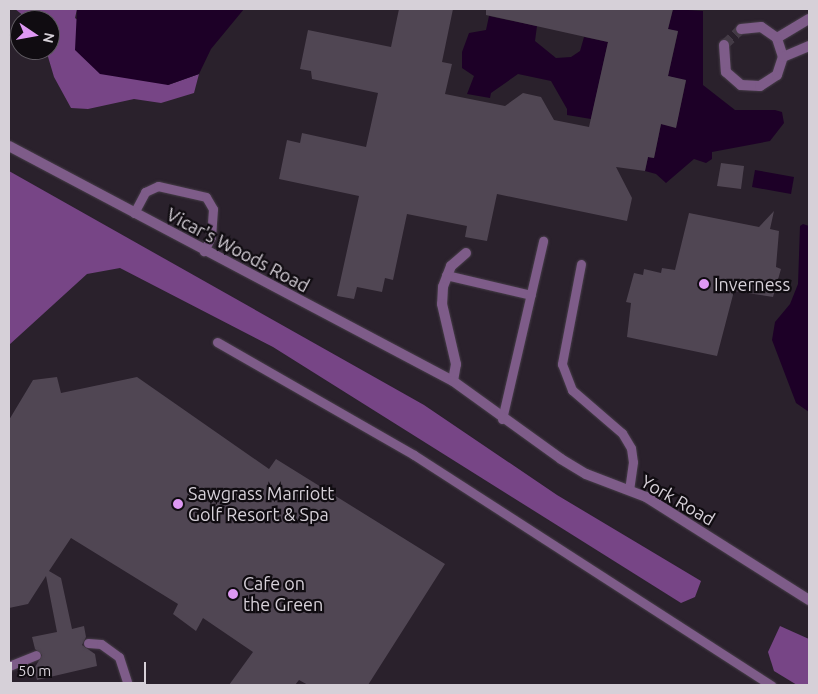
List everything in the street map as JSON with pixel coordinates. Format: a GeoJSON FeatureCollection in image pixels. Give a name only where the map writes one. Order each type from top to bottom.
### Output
{"type":"FeatureCollection","features":[{"type":"Feature","properties":{"kind":"street"},"geometry":{"type":"LineString","coordinates":[[777,38],[809,19]]}},
{"type":"Feature","properties":{"kind":"street"},"geometry":{"type":"LineString","coordinates":[[724,45],[726,72],[732,79],[750,87],[769,82],[776,75],[783,57],[777,38],[760,28],[741,29]]}},
{"type":"Feature","properties":{"kind":"street"},"geometry":{"type":"LineString","coordinates":[[783,57],[809,46]]}},
{"type":"Feature","properties":{"kind":"street","name":"Vicar's Woods Road"},"geometry":{"type":"LineString","coordinates":[[9,146],[204,251],[453,381]]}},
{"type":"Feature","properties":{"kind":"street"},"geometry":{"type":"LineString","coordinates":[[453,381],[456,364],[442,304],[446,275],[466,253]]}},
{"type":"Feature","properties":{"kind":"street","name":"York Road"},"geometry":{"type":"LineString","coordinates":[[453,381],[502,419],[586,474],[629,490],[809,600]]}},
{"type":"Feature","properties":{"kind":"lane"},"geometry":{"type":"LineString","coordinates":[[134,213],[146,192],[158,186],[206,197],[213,209],[211,237],[204,251]]}},
{"type":"Feature","properties":{"kind":"lane"},"geometry":{"type":"LineString","coordinates":[[502,419],[544,241]]}},
{"type":"Feature","properties":{"kind":"lane"},"geometry":{"type":"LineString","coordinates":[[581,264],[565,337],[564,372],[572,390],[622,432],[631,448],[633,462],[629,490]]}},
{"type":"Feature","properties":{"kind":"lane"},"geometry":{"type":"LineString","coordinates":[[446,275],[531,295]]}},
{"type":"Feature","properties":{"kind":"lane"},"geometry":{"type":"LineString","coordinates":[[217,342],[406,450],[772,685]]}},
{"type":"Feature","properties":{"kind":"lane"},"geometry":{"type":"LineString","coordinates":[[88,643],[101,644],[119,657],[128,685]]}},
{"type":"Feature","properties":{"kind":"lane"},"geometry":{"type":"LineString","coordinates":[[9,666],[36,655]]}},
{"type":"Feature","properties":{"kind":"shaded area"},"geometry":{"type":"Polygon","coordinates":[[[15,9],[77,9],[75,18],[168,85],[199,74],[194,93],[161,103],[134,99],[88,109],[71,108],[54,77],[49,60],[60,60],[60,10],[15,9]]]}},
{"type":"Feature","properties":{"kind":"shaded area"},"geometry":{"type":"Polygon","coordinates":[[[77,9],[244,9],[211,49],[199,74],[168,85],[100,74],[75,50],[77,9]]]}},
{"type":"Feature","properties":{"kind":"shaded area"},"geometry":{"type":"Polygon","coordinates":[[[673,9],[703,11],[703,85],[735,110],[775,110],[782,112],[784,123],[770,141],[712,152],[712,159],[706,163],[694,159],[666,183],[656,174],[645,171],[648,157],[654,158],[661,124],[676,127],[686,81],[668,76],[678,32],[668,29],[673,9]]]}},
{"type":"Feature","properties":{"kind":"shaded area"},"geometry":{"type":"Polygon","coordinates":[[[489,16],[537,26],[535,41],[556,58],[571,57],[580,51],[584,37],[608,42],[591,119],[567,115],[567,109],[551,81],[518,74],[491,93],[490,98],[467,94],[474,76],[462,68],[462,52],[469,33],[486,30],[489,16]]]}},
{"type":"Feature","properties":{"kind":"shaded area"},"geometry":{"type":"Polygon","coordinates":[[[755,170],[794,177],[791,194],[752,187],[755,170]]]}},
{"type":"Feature","properties":{"kind":"shaded area"},"geometry":{"type":"Polygon","coordinates":[[[9,171],[424,405],[557,495],[701,581],[695,597],[681,603],[273,347],[120,268],[87,274],[9,345],[9,171]]]}},
{"type":"Feature","properties":{"kind":"shaded area"},"geometry":{"type":"Polygon","coordinates":[[[803,224],[809,226],[809,412],[796,403],[772,340],[775,322],[790,304],[798,284],[800,226],[803,224]]]}},
{"type":"Feature","properties":{"kind":"shaded area"},"geometry":{"type":"Polygon","coordinates":[[[780,626],[809,639],[809,685],[797,685],[774,671],[768,652],[780,626]]]}},
{"type":"Feature","properties":{"kind":"building"},"geometry":{"type":"Polygon","coordinates":[[[399,9],[453,9],[442,62],[452,64],[445,94],[505,106],[523,93],[541,97],[554,120],[589,127],[608,42],[486,15],[486,9],[673,9],[668,29],[678,31],[668,76],[686,80],[676,128],[661,124],[654,158],[648,157],[645,171],[616,167],[632,198],[627,221],[497,194],[487,241],[465,237],[467,226],[407,214],[393,280],[385,278],[382,292],[357,287],[354,299],[337,296],[359,196],[279,179],[287,140],[300,143],[302,133],[366,147],[378,93],[312,79],[311,71],[300,69],[308,30],[391,47],[399,9]]]}},
{"type":"Feature","properties":{"kind":"building"},"geometry":{"type":"Polygon","coordinates":[[[721,163],[744,166],[741,189],[717,186],[721,163]]]}},
{"type":"Feature","properties":{"kind":"building","name":"Inverness"},"geometry":{"type":"Polygon","coordinates":[[[774,211],[770,229],[779,231],[776,267],[781,269],[773,297],[734,291],[717,356],[627,337],[631,303],[626,302],[634,273],[643,275],[644,269],[661,273],[662,268],[675,270],[689,213],[759,227],[774,211]]]}},
{"type":"Feature","properties":{"kind":"building","name":"Sawgrass Marriott Golf Resort & Spa"},"geometry":{"type":"Polygon","coordinates":[[[57,377],[61,393],[137,377],[269,469],[276,459],[445,564],[368,685],[308,685],[299,680],[295,685],[229,685],[253,652],[203,618],[196,631],[173,614],[178,604],[71,538],[49,571],[61,578],[72,629],[84,626],[86,637],[82,645],[95,654],[97,666],[37,680],[34,669],[42,655],[35,649],[32,637],[57,632],[46,576],[28,604],[9,608],[9,420],[33,380],[57,377]]]}},
{"type":"Feature","properties":{"kind":"tunnel"},"geometry":{"type":"LineString","coordinates":[[724,45],[741,29]]}},
{"type":"Feature","properties":{"kind":"place","name":"Inverness"},"geometry":{"type":"Point","coordinates":[704,284]}},
{"type":"Feature","properties":{"kind":"place","name":"Sawgrass Marriott Golf Resort & Spa"},"geometry":{"type":"Point","coordinates":[178,504]}},
{"type":"Feature","properties":{"kind":"place","name":"Cafe on the Green"},"geometry":{"type":"Point","coordinates":[233,594]}}]}
